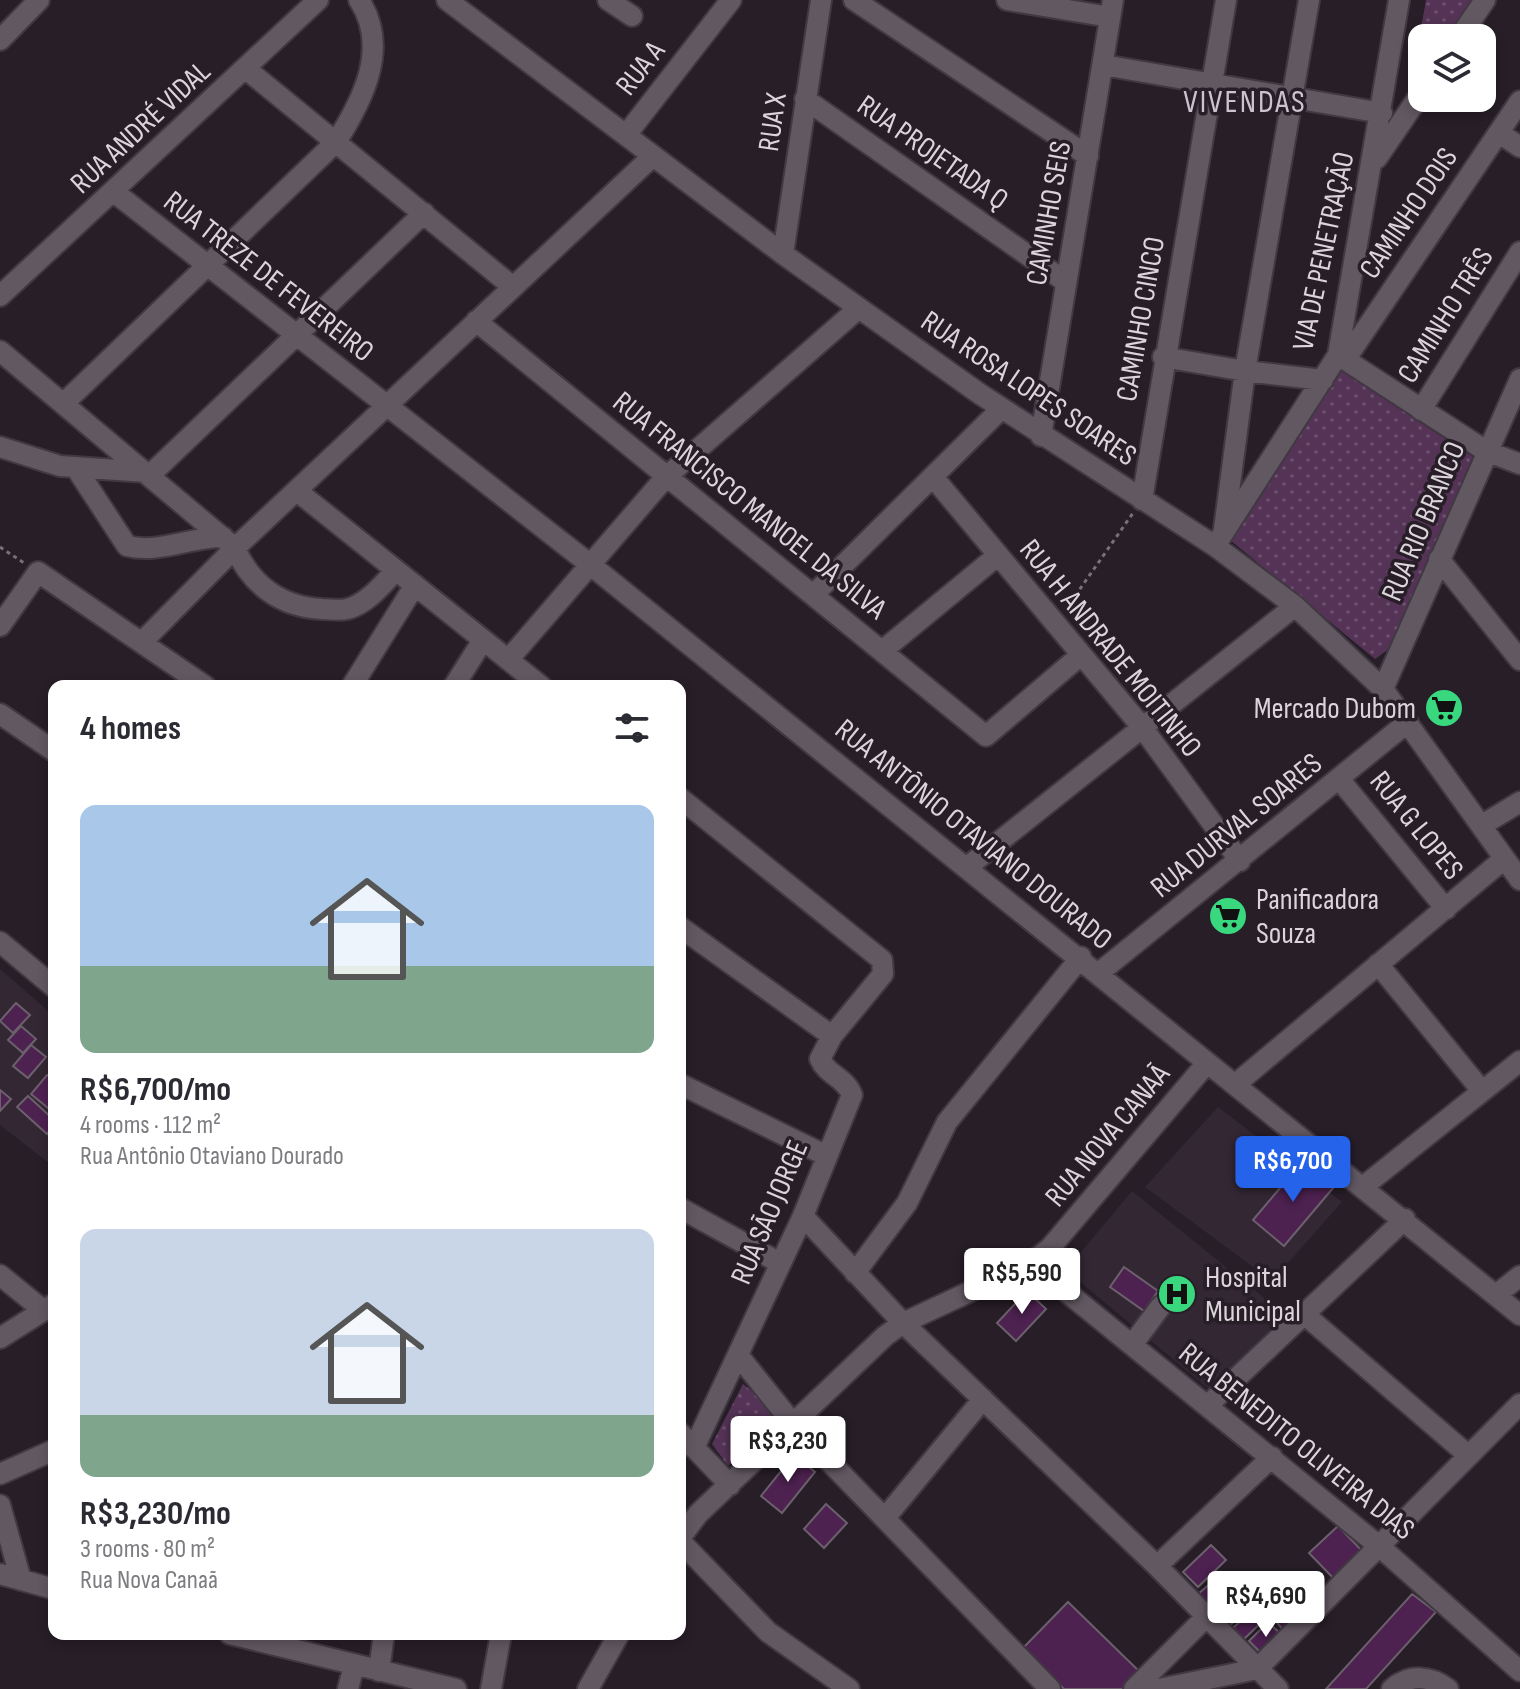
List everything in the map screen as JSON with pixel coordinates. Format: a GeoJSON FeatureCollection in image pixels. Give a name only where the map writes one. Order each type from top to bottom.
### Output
{"type":"FeatureCollection","features":[{"type":"Feature","properties":{"kind":"street"},"geometry":{"type":"LineString","coordinates":[[0,40],[39,0]]}},
{"type":"Feature","properties":{"kind":"street","name":"RUA ANDRÉ VIDAL"},"geometry":{"type":"LineString","coordinates":[[0,296],[318,0]]}},
{"type":"Feature","properties":{"kind":"street"},"geometry":{"type":"LineString","coordinates":[[63,404],[336,142],[366,88],[373,55],[368,14],[359,0]]}},
{"type":"Feature","properties":{"kind":"street","name":"RUA ROSA LOPES SOARES"},"geometry":{"type":"LineString","coordinates":[[447,0],[783,254],[1001,409],[1142,500],[1219,540],[1383,689],[1520,880]]}},
{"type":"Feature","properties":{"kind":"street"},"geometry":{"type":"LineString","coordinates":[[608,0],[632,16]]}},
{"type":"Feature","properties":{"kind":"street","name":"RUA A"},"geometry":{"type":"LineString","coordinates":[[626,135],[731,0]]}},
{"type":"Feature","properties":{"kind":"street","name":"RUA X"},"geometry":{"type":"LineString","coordinates":[[783,254],[821,0]]}},
{"type":"Feature","properties":{"kind":"street"},"geometry":{"type":"LineString","coordinates":[[854,0],[1088,156]]}},
{"type":"Feature","properties":{"kind":"street"},"geometry":{"type":"LineString","coordinates":[[1007,0],[1111,9]]}},
{"type":"Feature","properties":{"kind":"street","name":"CAMINHO CINCO"},"geometry":{"type":"LineString","coordinates":[[1142,500],[1163,357],[1214,84],[1226,0]]}},
{"type":"Feature","properties":{"kind":"street","name":"VIA DE PENETRAÇÃO"},"geometry":{"type":"LineString","coordinates":[[1219,540],[1309,0]]}},
{"type":"Feature","properties":{"kind":"street","name":"VIA DE PENETRAÇÃO"},"geometry":{"type":"LineString","coordinates":[[1219,540],[1341,357],[1399,0]]}},
{"type":"Feature","properties":{"kind":"street"},"geometry":{"type":"LineString","coordinates":[[1469,24],[1485,0]]}},
{"type":"Feature","properties":{"kind":"street","name":"CAMINHO SEIS"},"geometry":{"type":"LineString","coordinates":[[1041,436],[1111,9]]}},
{"type":"Feature","properties":{"kind":"street"},"geometry":{"type":"LineString","coordinates":[[1103,65],[1382,113]]}},
{"type":"Feature","properties":{"kind":"street"},"geometry":{"type":"LineString","coordinates":[[246,69],[513,287]]}},
{"type":"Feature","properties":{"kind":"street","name":"RUA PROJETADA Q"},"geometry":{"type":"LineString","coordinates":[[805,99],[1066,282]]}},
{"type":"Feature","properties":{"kind":"street","name":"CAMINHO DOIS"},"geometry":{"type":"LineString","coordinates":[[1341,357],[1520,101]]}},
{"type":"Feature","properties":{"kind":"street"},"geometry":{"type":"LineString","coordinates":[[1372,166],[1408,112]]}},
{"type":"Feature","properties":{"kind":"street"},"geometry":{"type":"LineString","coordinates":[[1499,133],[1520,147]]}},
{"type":"Feature","properties":{"kind":"street"},"geometry":{"type":"LineString","coordinates":[[142,642],[229,543],[297,491],[653,156]]}},
{"type":"Feature","properties":{"kind":"street","name":"RUA TREZE DE FEVEREIRO"},"geometry":{"type":"LineString","coordinates":[[114,192],[386,407]]}},
{"type":"Feature","properties":{"kind":"street"},"geometry":{"type":"LineString","coordinates":[[0,447],[60,466],[148,474],[424,213]]}},
{"type":"Feature","properties":{"kind":"street","name":"CAMINHO TRÊS"},"geometry":{"type":"LineString","coordinates":[[1421,410],[1520,252]]}},
{"type":"Feature","properties":{"kind":"street"},"geometry":{"type":"LineString","coordinates":[[508,660],[667,477],[859,308]]}},
{"type":"Feature","properties":{"kind":"street","name":"RUA FRANCISCO MANOEL DA SILVA"},"geometry":{"type":"LineString","coordinates":[[476,321],[986,736],[1081,655]]}},
{"type":"Feature","properties":{"kind":"street"},"geometry":{"type":"LineString","coordinates":[[0,351],[229,543],[243,566],[277,600],[308,608],[347,610],[373,594],[396,570]]}},
{"type":"Feature","properties":{"kind":"street"},"geometry":{"type":"LineString","coordinates":[[1163,357],[1323,380]]}},
{"type":"Feature","properties":{"kind":"street"},"geometry":{"type":"LineString","coordinates":[[1341,357],[1486,451],[1518,464]]}},
{"type":"Feature","properties":{"kind":"street","name":"RUA RIO BRANCO"},"geometry":{"type":"LineString","coordinates":[[1383,689],[1520,379]]}},
{"type":"Feature","properties":{"kind":"street","name":"RUA ANTÔNIO OTAVIANO DOURADO"},"geometry":{"type":"LineString","coordinates":[[386,407],[590,565],[1100,972],[1207,1063],[1237,1083],[1520,1315]]}},
{"type":"Feature","properties":{"kind":"street"},"geometry":{"type":"LineString","coordinates":[[813,595],[1001,409]]}},
{"type":"Feature","properties":{"kind":"street"},"geometry":{"type":"LineString","coordinates":[[76,468],[127,546],[146,550],[185,540],[229,543]]}},
{"type":"Feature","properties":{"kind":"street","name":"RUA H ANDRADE MOITINHO"},"geometry":{"type":"LineString","coordinates":[[933,477],[1142,727],[1240,861]]}},
{"type":"Feature","properties":{"kind":"street"},"geometry":{"type":"LineString","coordinates":[[297,491],[530,680]]}},
{"type":"Feature","properties":{"kind":"street"},"geometry":{"type":"LineString","coordinates":[[882,651],[997,556]]}},
{"type":"Feature","properties":{"kind":"street"},"geometry":{"type":"LineString","coordinates":[[1439,559],[1520,660]]}},
{"type":"Feature","properties":{"kind":"street"},"geometry":{"type":"LineString","coordinates":[[0,626],[38,572],[196,680]]}},
{"type":"Feature","properties":{"kind":"street"},"geometry":{"type":"LineString","coordinates":[[356,680],[415,585]]}},
{"type":"Feature","properties":{"kind":"street"},"geometry":{"type":"LineString","coordinates":[[966,868],[1295,606]]}},
{"type":"Feature","properties":{"kind":"street"},"geometry":{"type":"LineString","coordinates":[[458,680],[483,640]]}},
{"type":"Feature","properties":{"kind":"street"},"geometry":{"type":"LineString","coordinates":[[0,714],[48,747]]}},
{"type":"Feature","properties":{"kind":"street","name":"RUA DURVAL SOARES"},"geometry":{"type":"LineString","coordinates":[[1100,972],[1408,722]]}},
{"type":"Feature","properties":{"kind":"street","name":"RUA G LOPES"},"geometry":{"type":"LineString","coordinates":[[1340,780],[1446,909]]}},
{"type":"Feature","properties":{"kind":"street"},"geometry":{"type":"LineString","coordinates":[[1482,825],[1520,802]]}},
{"type":"Feature","properties":{"kind":"street"},"geometry":{"type":"LineString","coordinates":[[686,803],[882,960],[883,974],[832,1036],[686,931]]}},
{"type":"Feature","properties":{"kind":"street"},"geometry":{"type":"LineString","coordinates":[[1237,1083],[1504,859]]}},
{"type":"Feature","properties":{"kind":"street"},"geometry":{"type":"LineString","coordinates":[[0,942],[48,982]]}},
{"type":"Feature","properties":{"kind":"street"},"geometry":{"type":"LineString","coordinates":[[855,1273],[907,1203],[947,1122],[1081,957]]}},
{"type":"Feature","properties":{"kind":"street"},"geometry":{"type":"LineString","coordinates":[[1378,964],[1482,1091]]}},
{"type":"Feature","properties":{"kind":"street","name":"RUA SÃO JORGE"},"geometry":{"type":"LineString","coordinates":[[687,1440],[738,1355],[803,1216],[825,1155],[852,1095],[848,1085],[823,1067],[820,1059],[832,1036]]}},
{"type":"Feature","properties":{"kind":"street"},"geometry":{"type":"LineString","coordinates":[[1364,1186],[1520,1061]]}},
{"type":"Feature","properties":{"kind":"street","name":"RUA NOVA CANAÃ"},"geometry":{"type":"LineString","coordinates":[[686,1531],[698,1514],[794,1425],[841,1375],[903,1323],[1031,1263],[1050,1248],[1207,1063]]}},
{"type":"Feature","properties":{"kind":"street"},"geometry":{"type":"LineString","coordinates":[[686,1087],[825,1155]]}},
{"type":"Feature","properties":{"kind":"street"},"geometry":{"type":"LineString","coordinates":[[686,1211],[780,1263]]}},
{"type":"Feature","properties":{"kind":"street"},"geometry":{"type":"LineString","coordinates":[[803,1216],[903,1323],[1157,1566],[1278,1689]]}},
{"type":"Feature","properties":{"kind":"street"},"geometry":{"type":"LineString","coordinates":[[1207,1406],[1405,1219]]}},
{"type":"Feature","properties":{"kind":"street","name":"RUA BENEDITO OLIVEIRA DIAS"},"geometry":{"type":"LineString","coordinates":[[1031,1263],[1379,1546],[1520,1671]]}},
{"type":"Feature","properties":{"kind":"street"},"geometry":{"type":"LineString","coordinates":[[0,1275],[48,1306]]}},
{"type":"Feature","properties":{"kind":"street"},"geometry":{"type":"LineString","coordinates":[[1496,1295],[1520,1276]]}},
{"type":"Feature","properties":{"kind":"street"},"geometry":{"type":"LineString","coordinates":[[1132,1345],[1161,1306]]}},
{"type":"Feature","properties":{"kind":"street"},"geometry":{"type":"LineString","coordinates":[[0,1338],[48,1308]]}},
{"type":"Feature","properties":{"kind":"street"},"geometry":{"type":"LineString","coordinates":[[1304,1314],[1468,1455]]}},
{"type":"Feature","properties":{"kind":"street"},"geometry":{"type":"LineString","coordinates":[[738,1355],[794,1425],[1050,1689]]}},
{"type":"Feature","properties":{"kind":"street"},"geometry":{"type":"LineString","coordinates":[[885,1518],[983,1399]]}},
{"type":"Feature","properties":{"kind":"street"},"geometry":{"type":"LineString","coordinates":[[1159,1689],[1257,1669],[1520,1404]]}},
{"type":"Feature","properties":{"kind":"street"},"geometry":{"type":"LineString","coordinates":[[687,1440],[730,1485]]}},
{"type":"Feature","properties":{"kind":"street"},"geometry":{"type":"LineString","coordinates":[[1157,1566],[1272,1457]]}},
{"type":"Feature","properties":{"kind":"street"},"geometry":{"type":"LineString","coordinates":[[0,1474],[48,1458]]}},
{"type":"Feature","properties":{"kind":"street"},"geometry":{"type":"LineString","coordinates":[[0,1505],[37,1584]]}},
{"type":"Feature","properties":{"kind":"street"},"geometry":{"type":"LineString","coordinates":[[686,1546],[768,1632],[849,1689]]}},
{"type":"Feature","properties":{"kind":"street"},"geometry":{"type":"LineString","coordinates":[[0,1574],[37,1584]]}},
{"type":"Feature","properties":{"kind":"street"},"geometry":{"type":"LineString","coordinates":[[1134,1689],[1207,1616]]}},
{"type":"Feature","properties":{"kind":"street"},"geometry":{"type":"LineString","coordinates":[[273,1640],[354,1665],[456,1689]]}},
{"type":"Feature","properties":{"kind":"street"},"geometry":{"type":"LineString","coordinates":[[379,1671],[383,1640]]}},
{"type":"Feature","properties":{"kind":"street"},"geometry":{"type":"LineString","coordinates":[[491,1689],[500,1640]]}},
{"type":"Feature","properties":{"kind":"street"},"geometry":{"type":"LineString","coordinates":[[588,1689],[616,1640]]}},
{"type":"Feature","properties":{"kind":"street"},"geometry":{"type":"LineString","coordinates":[[348,1689],[354,1665]]}},
{"type":"Feature","properties":{"kind":"street"},"geometry":{"type":"LineString","coordinates":[[1392,1689],[1403,1680],[1427,1678],[1448,1689]]}},
{"type":"Feature","properties":{"kind":"path"},"geometry":{"type":"LineString","coordinates":[[1057,623],[1142,500]]}},
{"type":"Feature","properties":{"kind":"path"},"geometry":{"type":"LineString","coordinates":[[0,547],[38,572]]}},
{"type":"Feature","properties":{"kind":"shaded area"},"geometry":{"type":"Polygon","coordinates":[[[1426,0],[1479,0],[1464,24],[1422,24],[1426,0]]]}},
{"type":"Feature","properties":{"kind":"shaded area"},"geometry":{"type":"Polygon","coordinates":[[[1340,370],[1473,457],[1389,649],[1375,659],[1230,540],[1340,370]]]}},
{"type":"Feature","properties":{"kind":"shaded area"},"geometry":{"type":"Polygon","coordinates":[[[0,969],[48,1011],[48,1162],[0,1125],[0,969]]]}},
{"type":"Feature","properties":{"kind":"shaded area"},"geometry":{"type":"Polygon","coordinates":[[[1218,1107],[1342,1202],[1272,1281],[1145,1187],[1218,1107]]]}},
{"type":"Feature","properties":{"kind":"shaded area","name":"Hospital Municipal"},"geometry":{"type":"Polygon","coordinates":[[[1132,1191],[1289,1318],[1211,1391],[1066,1270],[1132,1191]]]}},
{"type":"Feature","properties":{"kind":"shaded area"},"geometry":{"type":"Polygon","coordinates":[[[743,1384],[782,1416],[728,1466],[712,1444],[743,1384]]]}},
{"type":"Feature","properties":{"kind":"building"},"geometry":{"type":"Polygon","coordinates":[[[16,1003],[30,1015],[13,1033],[0,1021],[16,1003]]]}},
{"type":"Feature","properties":{"kind":"building"},"geometry":{"type":"Polygon","coordinates":[[[21,1026],[36,1039],[23,1053],[8,1040],[21,1026]]]}},
{"type":"Feature","properties":{"kind":"building"},"geometry":{"type":"Polygon","coordinates":[[[31,1045],[46,1057],[28,1078],[13,1066],[31,1045]]]}},
{"type":"Feature","properties":{"kind":"building"},"geometry":{"type":"Polygon","coordinates":[[[47,1075],[48,1076],[48,1108],[31,1094],[47,1075]]]}},
{"type":"Feature","properties":{"kind":"building"},"geometry":{"type":"Polygon","coordinates":[[[0,1090],[11,1099],[0,1111],[0,1090]]]}},
{"type":"Feature","properties":{"kind":"building"},"geometry":{"type":"Polygon","coordinates":[[[28,1096],[48,1114],[48,1133],[47,1134],[17,1107],[28,1096]]]}},
{"type":"Feature","properties":{"kind":"building"},"geometry":{"type":"Polygon","coordinates":[[[1302,1162],[1333,1188],[1284,1246],[1253,1220],[1302,1162]]]}},
{"type":"Feature","properties":{"kind":"building"},"geometry":{"type":"Polygon","coordinates":[[[1124,1267],[1158,1291],[1144,1311],[1110,1287],[1124,1267]]]}},
{"type":"Feature","properties":{"kind":"building"},"geometry":{"type":"Polygon","coordinates":[[[1027,1291],[1046,1309],[1016,1341],[997,1323],[1027,1291]]]}},
{"type":"Feature","properties":{"kind":"building"},"geometry":{"type":"Polygon","coordinates":[[[794,1455],[815,1472],[782,1513],[761,1496],[794,1455]]]}},
{"type":"Feature","properties":{"kind":"building"},"geometry":{"type":"Polygon","coordinates":[[[826,1504],[847,1523],[824,1548],[804,1529],[826,1504]]]}},
{"type":"Feature","properties":{"kind":"building"},"geometry":{"type":"Polygon","coordinates":[[[1338,1526],[1368,1557],[1339,1584],[1309,1553],[1338,1526]]]}},
{"type":"Feature","properties":{"kind":"building"},"geometry":{"type":"Polygon","coordinates":[[[1211,1545],[1226,1560],[1198,1587],[1183,1572],[1211,1545]]]}},
{"type":"Feature","properties":{"kind":"building"},"geometry":{"type":"Polygon","coordinates":[[[1218,1577],[1229,1589],[1210,1606],[1198,1594],[1218,1577]]]}},
{"type":"Feature","properties":{"kind":"building"},"geometry":{"type":"Polygon","coordinates":[[[1301,1587],[1317,1604],[1286,1633],[1270,1615],[1301,1587]]]}},
{"type":"Feature","properties":{"kind":"building"},"geometry":{"type":"Polygon","coordinates":[[[1237,1589],[1252,1607],[1230,1625],[1214,1607],[1237,1589]]]}},
{"type":"Feature","properties":{"kind":"building"},"geometry":{"type":"Polygon","coordinates":[[[1412,1594],[1436,1612],[1366,1689],[1326,1689],[1412,1594]]]}},
{"type":"Feature","properties":{"kind":"building"},"geometry":{"type":"Polygon","coordinates":[[[1068,1602],[1142,1674],[1127,1689],[1064,1689],[1023,1648],[1068,1602]]]}},
{"type":"Feature","properties":{"kind":"building"},"geometry":{"type":"Polygon","coordinates":[[[1256,1607],[1266,1618],[1244,1639],[1233,1628],[1256,1607]]]}},
{"type":"Feature","properties":{"kind":"building"},"geometry":{"type":"Polygon","coordinates":[[[1268,1622],[1284,1637],[1264,1656],[1249,1641],[1268,1622]]]}},
{"type":"Feature","properties":{"kind":"place","name":"Mercado Dubom"},"geometry":{"type":"Point","coordinates":[1444,708]}},
{"type":"Feature","properties":{"kind":"place","name":"Panificadora Souza"},"geometry":{"type":"Point","coordinates":[1228,916]}},
{"type":"Feature","properties":{"kind":"place","name":"Hospital Municipal"},"geometry":{"type":"Point","coordinates":[1177,1294]}},
{"type":"Feature","properties":{"kind":"district","name":"VIVENDAS"},"geometry":{"type":"Point","coordinates":[1245,101]}}]}
